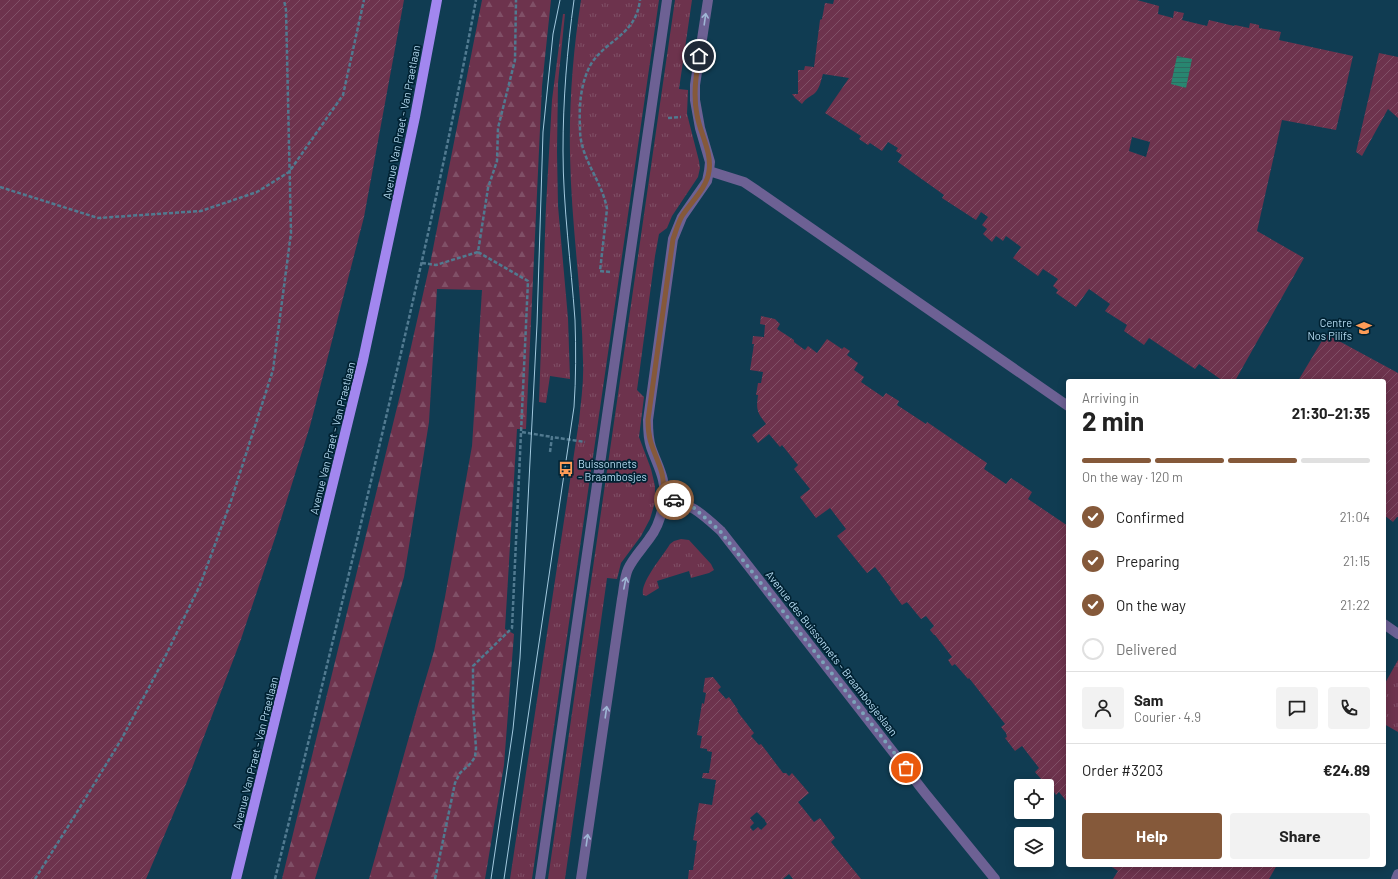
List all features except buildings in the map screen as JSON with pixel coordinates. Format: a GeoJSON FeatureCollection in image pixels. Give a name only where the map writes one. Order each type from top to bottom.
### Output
{"type":"FeatureCollection","features":[{"type":"Feature","properties":{"kind":"main road","name":"Avenue Van Praet - Van Praetlaan"},"geometry":{"type":"LineString","coordinates":[[236,879],[363,360],[415,117],[437,0]]}},
{"type":"Feature","properties":{"kind":"street"},"geometry":{"type":"LineString","coordinates":[[540,879],[667,0]]}},
{"type":"Feature","properties":{"kind":"street"},"geometry":{"type":"LineString","coordinates":[[581,879],[622,599],[628,570],[633,560],[651,538],[657,527],[661,517],[664,498],[664,485],[661,470],[651,446],[648,433],[650,410],[673,239],[682,216],[707,181],[709,171],[710,162],[700,128],[695,100],[695,85],[708,0]]}},
{"type":"Feature","properties":{"kind":"street"},"geometry":{"type":"LineString","coordinates":[[709,171],[744,182],[1066,405]]}},
{"type":"Feature","properties":{"kind":"street","name":"Avenue des Buissonnets - Braambosjeslaan"},"geometry":{"type":"LineString","coordinates":[[664,498],[693,507],[720,531],[925,793],[995,879]]}},
{"type":"Feature","properties":{"kind":"street"},"geometry":{"type":"LineString","coordinates":[[1386,625],[1398,634]]}},
{"type":"Feature","properties":{"kind":"street"},"geometry":{"type":"LineString","coordinates":[[1396,879],[1398,874]]}},
{"type":"Feature","properties":{"kind":"path"},"geometry":{"type":"LineString","coordinates":[[35,879],[121,740],[164,659],[200,585],[230,504],[273,370],[291,233],[286,10],[284,0]]}},
{"type":"Feature","properties":{"kind":"path"},"geometry":{"type":"LineString","coordinates":[[0,188],[98,218],[201,211],[257,192],[289,172],[343,95],[364,0]]}},
{"type":"Feature","properties":{"kind":"path"},"geometry":{"type":"LineString","coordinates":[[275,879],[327,667],[422,263],[456,105],[476,0]]}},
{"type":"Feature","properties":{"kind":"path"},"geometry":{"type":"LineString","coordinates":[[478,252],[488,188],[497,161],[498,128],[515,60],[517,24],[516,0]]}},
{"type":"Feature","properties":{"kind":"path"},"geometry":{"type":"LineString","coordinates":[[628,275],[600,271],[607,209],[600,187],[588,165],[581,142],[581,93],[583,83],[592,63],[630,26],[639,8],[640,0]]}},
{"type":"Feature","properties":{"kind":"path"},"geometry":{"type":"LineString","coordinates":[[422,263],[436,265],[478,252],[528,281],[512,628],[473,666],[475,757],[460,773],[455,784],[435,879]]}},
{"type":"Feature","properties":{"kind":"path"},"geometry":{"type":"LineString","coordinates":[[522,432],[603,445]]}},
{"type":"Feature","properties":{"kind":"path"},"geometry":{"type":"LineString","coordinates":[[550,452],[552,437]]}},
{"type":"Feature","properties":{"kind":"green space"},"geometry":{"type":"Polygon","coordinates":[[[0,0],[404,0],[364,217],[310,426],[276,535],[240,642],[186,784],[146,879],[0,879],[0,0]]]}},
{"type":"Feature","properties":{"kind":"green space"},"geometry":{"type":"Polygon","coordinates":[[[482,0],[551,0],[542,86],[526,429],[517,429],[505,629],[514,634],[504,765],[485,879],[369,879],[434,651],[472,446],[482,290],[437,289],[429,422],[404,577],[315,879],[282,879],[401,391],[431,259],[482,0]]]}},
{"type":"Feature","properties":{"kind":"green space"},"geometry":{"type":"Polygon","coordinates":[[[581,0],[659,0],[532,879],[510,879],[579,421],[582,391],[582,335],[572,206],[570,135],[572,77],[581,0]]]}},
{"type":"Feature","properties":{"kind":"green space"},"geometry":{"type":"Polygon","coordinates":[[[675,0],[692,0],[679,89],[688,90],[687,114],[700,168],[698,177],[672,216],[667,228],[659,234],[655,256],[637,390],[644,397],[639,437],[651,469],[655,486],[655,502],[650,519],[641,536],[621,563],[617,579],[607,578],[565,879],[548,879],[675,0]]]}},
{"type":"Feature","properties":{"kind":"green space"},"geometry":{"type":"Polygon","coordinates":[[[834,0],[1137,0],[1159,6],[1158,14],[1173,18],[1174,11],[1184,13],[1182,20],[1207,26],[1209,20],[1249,28],[1250,23],[1259,25],[1259,28],[1281,32],[1279,40],[1353,56],[1336,130],[1282,120],[1257,231],[1304,258],[1236,379],[1220,379],[1199,364],[1195,369],[1149,338],[1144,345],[1124,331],[1127,325],[1105,311],[1110,304],[1089,289],[1076,307],[1056,293],[1058,290],[1053,286],[1058,279],[1043,269],[1038,276],[1013,258],[1021,247],[1006,236],[1003,241],[996,236],[992,242],[983,234],[987,229],[982,225],[988,217],[981,212],[976,220],[942,198],[944,195],[898,162],[902,155],[896,151],[898,148],[888,142],[882,151],[870,143],[868,145],[859,139],[861,136],[825,113],[849,78],[823,74],[815,93],[802,104],[795,98],[792,94],[798,94],[798,70],[804,70],[805,66],[814,67],[820,20],[822,19],[825,3],[833,4],[834,0]],[[1132,137],[1129,151],[1146,157],[1150,142],[1132,137]]]}},
{"type":"Feature","properties":{"kind":"green space"},"geometry":{"type":"Polygon","coordinates":[[[563,14],[565,14],[558,83],[558,206],[568,318],[570,379],[550,376],[546,403],[539,402],[546,206],[552,100],[563,14]]]}},
{"type":"Feature","properties":{"kind":"green space"},"geometry":{"type":"Polygon","coordinates":[[[1379,53],[1398,57],[1398,118],[1388,109],[1362,156],[1356,152],[1379,53]]]}},
{"type":"Feature","properties":{"kind":"green space"},"geometry":{"type":"Polygon","coordinates":[[[761,316],[775,319],[780,324],[777,329],[794,340],[794,342],[805,350],[808,346],[817,353],[827,339],[842,349],[844,347],[850,351],[847,355],[858,363],[854,370],[864,377],[861,382],[883,397],[886,393],[899,401],[897,405],[926,424],[927,422],[987,463],[984,469],[1006,484],[1011,478],[1032,492],[1028,499],[1066,525],[1066,801],[1059,792],[1056,795],[1054,792],[1054,779],[1041,779],[1035,772],[1039,768],[1022,746],[1015,751],[1005,738],[1007,737],[1006,733],[1001,727],[1005,724],[969,678],[968,679],[955,664],[952,666],[948,660],[952,657],[930,630],[934,626],[926,616],[921,619],[907,602],[902,605],[875,567],[867,573],[837,536],[846,529],[830,508],[816,518],[800,497],[810,489],[794,469],[798,465],[782,445],[780,447],[769,434],[758,443],[752,435],[766,424],[758,411],[758,395],[756,395],[758,383],[761,383],[763,372],[750,370],[754,344],[752,344],[753,336],[764,337],[765,325],[760,324],[761,316]]]}},
{"type":"Feature","properties":{"kind":"green space"},"geometry":{"type":"Polygon","coordinates":[[[1326,334],[1398,373],[1398,517],[1393,522],[1386,517],[1386,379],[1299,379],[1326,334]]]}},
{"type":"Feature","properties":{"kind":"green space"},"geometry":{"type":"Polygon","coordinates":[[[681,539],[689,540],[711,564],[714,570],[691,578],[689,571],[657,581],[659,588],[646,596],[643,595],[643,590],[648,576],[670,544],[681,539]]]}},
{"type":"Feature","properties":{"kind":"green space"},"geometry":{"type":"Polygon","coordinates":[[[1398,660],[1398,732],[1386,725],[1386,681],[1398,660]]]}},
{"type":"Feature","properties":{"kind":"green space"},"geometry":{"type":"Polygon","coordinates":[[[713,677],[721,687],[718,690],[726,699],[729,697],[738,710],[737,711],[754,733],[751,736],[759,745],[761,744],[783,773],[786,773],[789,776],[792,773],[809,793],[798,802],[814,822],[820,818],[835,838],[831,842],[861,879],[793,879],[789,874],[783,879],[688,879],[689,870],[693,870],[697,841],[693,840],[699,803],[712,805],[716,780],[702,778],[703,773],[709,773],[712,752],[707,751],[707,749],[700,748],[702,736],[697,735],[702,703],[704,704],[706,693],[703,692],[705,678],[713,677]],[[757,812],[750,818],[754,823],[750,827],[753,831],[758,827],[761,830],[767,824],[757,812]]]}},
{"type":"Feature","properties":{"kind":"green space"},"geometry":{"type":"Polygon","coordinates":[[[1112,867],[1276,867],[1269,879],[1113,879],[1118,871],[1112,867]]]}},
{"type":"Feature","properties":{"kind":"shaded area"},"geometry":{"type":"Polygon","coordinates":[[[1177,56],[1192,59],[1186,88],[1171,84],[1177,56]]]}},
{"type":"Feature","properties":{"kind":"tram line"},"geometry":{"type":"LineString","coordinates":[[491,879],[513,729],[520,658],[537,324],[543,132],[553,34],[560,0]]}},
{"type":"Feature","properties":{"kind":"tram line"},"geometry":{"type":"LineString","coordinates":[[504,879],[574,407],[576,364],[575,320],[563,172],[566,75],[574,0]]}},
{"type":"Feature","properties":{"kind":"way so far"},"geometry":{"type":"LineString","coordinates":[[674,500],[693,507],[702,514],[720,531],[740,554],[906,768]]}},
{"type":"Feature","properties":{"kind":"place","name":"Centre Nos Pilifs"},"geometry":{"type":"Point","coordinates":[1364,328]}},
{"type":"Feature","properties":{"kind":"place","name":"Buissonnets - Braambosjes"},"geometry":{"type":"Point","coordinates":[566,469]}},
{"type":"Feature","properties":{"kind":"route"},"geometry":{"type":"LineString","coordinates":[[674,500],[664,498],[664,485],[661,470],[651,446],[648,433],[648,420],[673,239],[682,216],[707,181],[709,171],[710,162],[700,128],[695,100],[695,85],[699,56]]}}]}
